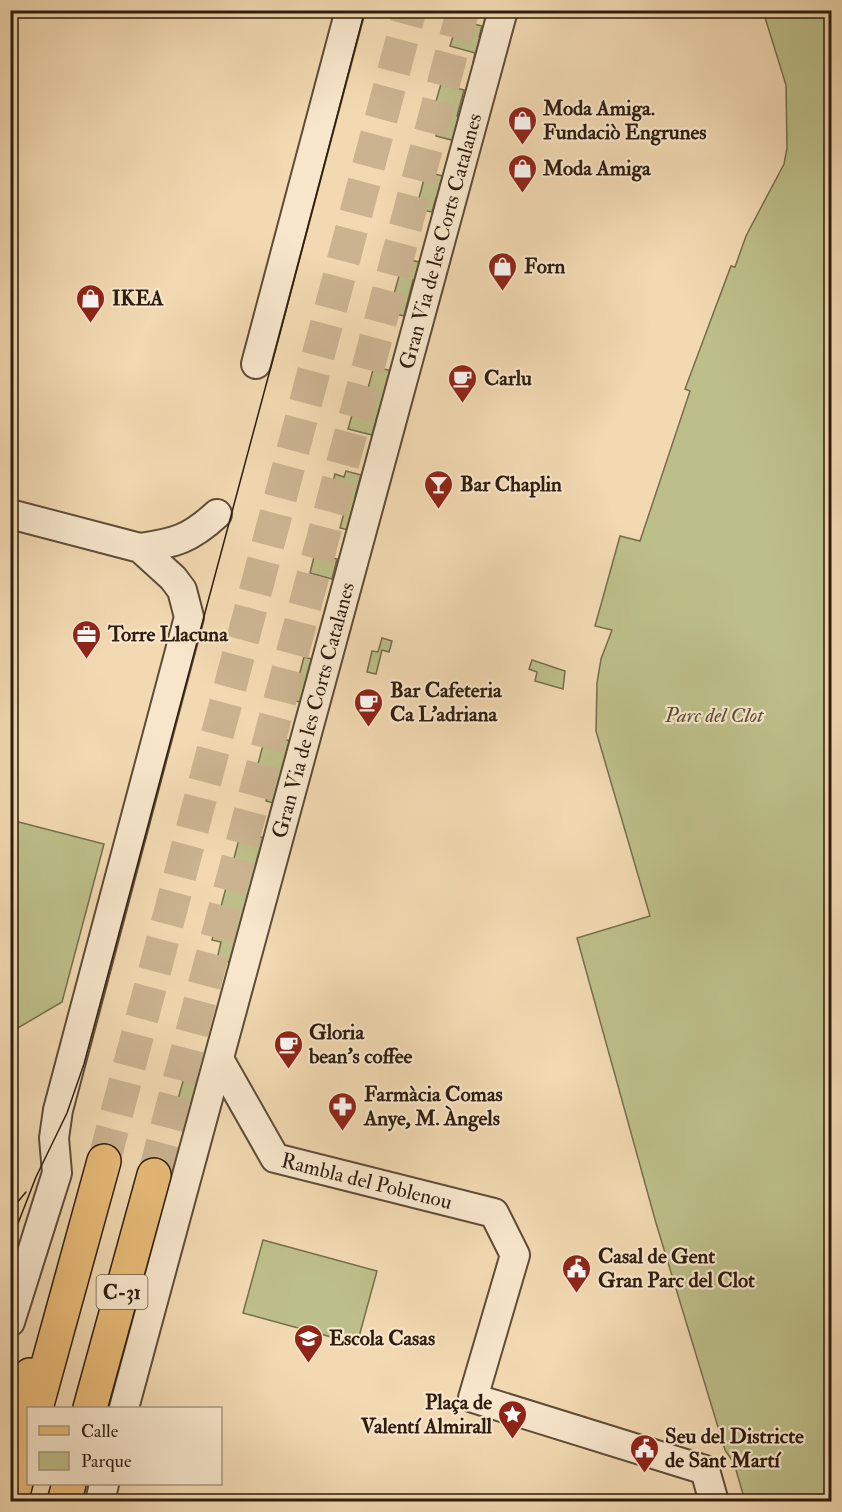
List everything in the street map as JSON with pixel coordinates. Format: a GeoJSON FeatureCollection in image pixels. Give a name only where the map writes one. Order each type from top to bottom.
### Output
{"type":"FeatureCollection","features":[{"type":"Feature","properties":{"kind":"main road","name":"C-31"},"geometry":{"type":"LineString","coordinates":[[36,1407],[104,1161]]}},
{"type":"Feature","properties":{"kind":"main road","name":"C-31"},"geometry":{"type":"LineString","coordinates":[[90,1407],[154,1175]]}},
{"type":"Feature","properties":{"kind":"main road"},"geometry":{"type":"LineString","coordinates":[[10,1423],[76,1256]]}},
{"type":"Feature","properties":{"kind":"main road"},"geometry":{"type":"LineString","coordinates":[[11,1502],[27,1439]]}},
{"type":"Feature","properties":{"kind":"main road"},"geometry":{"type":"LineString","coordinates":[[64,1502],[69,1485]]}},
{"type":"Feature","properties":{"kind":"street"},"geometry":{"type":"LineString","coordinates":[[256,364],[350,10]]}},
{"type":"Feature","properties":{"kind":"street","name":"Gran Via de les Corts Catalanes"},"geometry":{"type":"LineString","coordinates":[[124,1407],[192,1150],[220,1061],[503,10]]}},
{"type":"Feature","properties":{"kind":"street"},"geometry":{"type":"LineString","coordinates":[[10,514],[140,548],[172,544],[197,532],[217,514]]}},
{"type":"Feature","properties":{"kind":"street"},"geometry":{"type":"LineString","coordinates":[[10,1322],[57,1173],[54,1138],[58,1110],[189,617],[182,590],[173,578],[140,548]]}},
{"type":"Feature","properties":{"kind":"street","name":"Rambla del Poblenou"},"geometry":{"type":"LineString","coordinates":[[220,1061],[275,1158],[494,1214],[515,1255],[473,1398],[705,1470],[714,1502]]}},
{"type":"Feature","properties":{"kind":"street"},"geometry":{"type":"LineString","coordinates":[[100,1502],[104,1485]]}},
{"type":"Feature","properties":{"kind":"green space","name":"Parc del Clot"},"geometry":{"type":"Polygon","coordinates":[[[763,11],[832,11],[831,1502],[745,1501],[734,1463],[725,1450],[656,1223],[577,938],[650,916],[596,731],[597,683],[601,659],[612,630],[595,626],[620,536],[640,541],[690,391],[685,389],[731,266],[735,267],[746,236],[784,164],[787,148],[786,85],[763,11]]]}},
{"type":"Feature","properties":{"kind":"green space"},"geometry":{"type":"Polygon","coordinates":[[[470,23],[482,26],[479,37],[486,39],[479,65],[473,63],[475,53],[450,46],[455,30],[467,34],[470,23]]]}},
{"type":"Feature","properties":{"kind":"green space"},"geometry":{"type":"Polygon","coordinates":[[[441,84],[464,90],[457,116],[466,119],[459,142],[436,136],[441,117],[432,115],[441,84]]]}},
{"type":"Feature","properties":{"kind":"green space"},"geometry":{"type":"Polygon","coordinates":[[[426,172],[443,176],[440,184],[448,186],[444,200],[436,198],[432,212],[416,209],[426,172]]]}},
{"type":"Feature","properties":{"kind":"green space"},"geometry":{"type":"Polygon","coordinates":[[[404,258],[419,262],[421,258],[428,259],[422,282],[413,280],[404,316],[389,312],[404,258]]]}},
{"type":"Feature","properties":{"kind":"green space"},"geometry":{"type":"Polygon","coordinates":[[[374,366],[398,373],[394,387],[386,386],[372,435],[348,429],[359,391],[367,392],[374,366]]]}},
{"type":"Feature","properties":{"kind":"green space"},"geometry":{"type":"Polygon","coordinates":[[[346,471],[361,475],[355,497],[362,500],[354,531],[340,528],[345,509],[327,505],[335,474],[344,477],[346,471]]]}},
{"type":"Feature","properties":{"kind":"green space"},"geometry":{"type":"Polygon","coordinates":[[[315,553],[337,559],[332,579],[310,573],[315,553]]]}},
{"type":"Feature","properties":{"kind":"green space"},"geometry":{"type":"Polygon","coordinates":[[[382,638],[392,641],[389,652],[382,650],[376,674],[367,672],[372,651],[378,652],[382,638]]]}},
{"type":"Feature","properties":{"kind":"green space"},"geometry":{"type":"Polygon","coordinates":[[[304,657],[320,661],[307,704],[285,698],[291,674],[299,676],[304,657]]]}},
{"type":"Feature","properties":{"kind":"green space"},"geometry":{"type":"Polygon","coordinates":[[[532,660],[565,671],[563,689],[535,681],[537,672],[529,669],[532,660]]]}},
{"type":"Feature","properties":{"kind":"green space"},"geometry":{"type":"Polygon","coordinates":[[[282,739],[297,742],[281,805],[266,801],[271,783],[254,779],[263,745],[279,749],[282,739]]]}},
{"type":"Feature","properties":{"kind":"green space"},"geometry":{"type":"Polygon","coordinates":[[[11,820],[104,844],[62,1002],[11,1032],[11,820]]]}},
{"type":"Feature","properties":{"kind":"green space"},"geometry":{"type":"Polygon","coordinates":[[[241,832],[264,838],[247,925],[240,924],[230,962],[217,959],[221,942],[212,940],[241,832]]]}},
{"type":"Feature","properties":{"kind":"green space"},"geometry":{"type":"Polygon","coordinates":[[[191,1053],[198,1082],[192,1104],[178,1099],[191,1053]]]}},
{"type":"Feature","properties":{"kind":"green space"},"geometry":{"type":"Polygon","coordinates":[[[263,1240],[377,1271],[357,1344],[243,1313],[263,1240]]]}},
{"type":"Feature","properties":{"kind":"tunnel"},"geometry":{"type":"LineString","coordinates":[[104,1161],[410,10]]}},
{"type":"Feature","properties":{"kind":"tunnel"},"geometry":{"type":"LineString","coordinates":[[154,1175],[463,10]]}},
{"type":"Feature","properties":{"kind":"tram line"},"geometry":{"type":"LineString","coordinates":[[10,1244],[36,1177],[67,1113],[84,1064],[365,10]]}},
{"type":"Feature","properties":{"kind":"tram line"},"geometry":{"type":"LineString","coordinates":[[10,1211],[26,1192]]}},
{"type":"Feature","properties":{"kind":"place","name":"Moda Amiga. Fundaciò Engrunes"},"geometry":{"type":"Point","coordinates":[522,146]}},
{"type":"Feature","properties":{"kind":"place","name":"Moda Amiga"},"geometry":{"type":"Point","coordinates":[522,194]}},
{"type":"Feature","properties":{"kind":"place","name":"Forn"},"geometry":{"type":"Point","coordinates":[503,292]}},
{"type":"Feature","properties":{"kind":"place","name":"IKEA"},"geometry":{"type":"Point","coordinates":[91,324]}},
{"type":"Feature","properties":{"kind":"place","name":"Carlu"},"geometry":{"type":"Point","coordinates":[463,404]}},
{"type":"Feature","properties":{"kind":"place","name":"Bar Chaplin"},"geometry":{"type":"Point","coordinates":[439,510]}},
{"type":"Feature","properties":{"kind":"place","name":"Torre Llacuna"},"geometry":{"type":"Point","coordinates":[87,660]}},
{"type":"Feature","properties":{"kind":"place","name":"Bar Cafeteria Ca L'adriana"},"geometry":{"type":"Point","coordinates":[369,728]}},
{"type":"Feature","properties":{"kind":"place","name":"Gloria bean's coffee"},"geometry":{"type":"Point","coordinates":[288,1070]}},
{"type":"Feature","properties":{"kind":"place","name":"Farmàcia Comas Anye, M. Àngels"},"geometry":{"type":"Point","coordinates":[343,1132]}},
{"type":"Feature","properties":{"kind":"place","name":"Casal de Gent Gran Parc del Clot"},"geometry":{"type":"Point","coordinates":[577,1294]}},
{"type":"Feature","properties":{"kind":"place","name":"Escola Casas"},"geometry":{"type":"Point","coordinates":[308,1364]}},
{"type":"Feature","properties":{"kind":"place","name":"Plaça de Valentí Almirall"},"geometry":{"type":"Point","coordinates":[513,1440]}},
{"type":"Feature","properties":{"kind":"place","name":"Seu del Districte de Sant Martí"},"geometry":{"type":"Point","coordinates":[644,1474]}}]}
